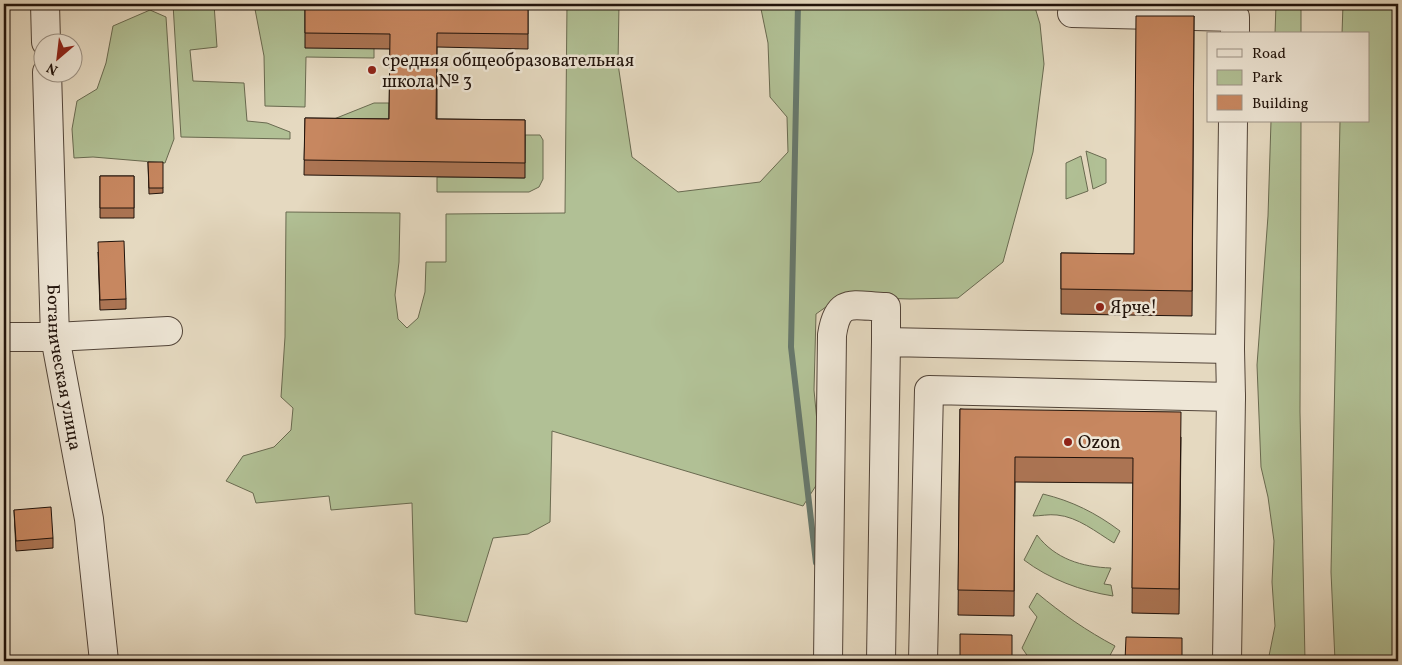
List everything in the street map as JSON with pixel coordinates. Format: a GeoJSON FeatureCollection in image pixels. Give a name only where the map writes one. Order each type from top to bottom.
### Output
{"type":"FeatureCollection","features":[{"type":"Feature","properties":{"kind":"street"},"geometry":{"type":"LineString","coordinates":[[45,4],[46,32]]}},
{"type":"Feature","properties":{"kind":"street"},"geometry":{"type":"LineString","coordinates":[[1072,13],[1235,17],[1235,32]]}},
{"type":"Feature","properties":{"kind":"street","name":"Ботаническая улица"},"geometry":{"type":"LineString","coordinates":[[47,82],[55,337],[89,520],[104,661]]}},
{"type":"Feature","properties":{"kind":"street"},"geometry":{"type":"LineString","coordinates":[[1227,661],[1233,122]]}},
{"type":"Feature","properties":{"kind":"street"},"geometry":{"type":"LineString","coordinates":[[828,661],[832,336],[838,312],[847,305],[886,307],[881,661]]}},
{"type":"Feature","properties":{"kind":"street"},"geometry":{"type":"LineString","coordinates":[[4,337],[55,337],[168,331]]}},
{"type":"Feature","properties":{"kind":"street"},"geometry":{"type":"LineString","coordinates":[[886,342],[1230,349]]}},
{"type":"Feature","properties":{"kind":"street"},"geometry":{"type":"LineString","coordinates":[[924,661],[929,390],[1230,397]]}},
{"type":"Feature","properties":{"kind":"green space"},"geometry":{"type":"Polygon","coordinates":[[[173,4],[214,4],[217,47],[190,50],[193,81],[244,83],[247,121],[267,123],[290,132],[290,139],[181,137],[173,4]]]}},
{"type":"Feature","properties":{"kind":"green space"},"geometry":{"type":"Polygon","coordinates":[[[254,4],[305,4],[374,48],[374,58],[306,57],[305,107],[265,106],[264,56],[254,4]]]}},
{"type":"Feature","properties":{"kind":"green space"},"geometry":{"type":"Polygon","coordinates":[[[567,4],[619,4],[618,64],[632,157],[678,192],[760,182],[788,152],[787,117],[770,97],[768,43],[760,4],[1034,4],[1040,24],[1044,64],[1033,152],[1003,262],[958,298],[840,297],[816,314],[814,390],[821,464],[817,484],[803,506],[552,431],[550,522],[528,534],[493,538],[467,622],[415,614],[412,503],[331,510],[329,496],[256,503],[253,493],[226,481],[243,456],[274,447],[291,430],[293,408],[281,397],[285,337],[286,212],[400,213],[399,262],[395,295],[398,319],[407,328],[418,318],[425,292],[426,262],[446,262],[446,214],[565,213],[567,4]]]}},
{"type":"Feature","properties":{"kind":"green space"},"geometry":{"type":"Polygon","coordinates":[[[1276,4],[1301,4],[1301,32],[1275,32],[1276,4]]]}},
{"type":"Feature","properties":{"kind":"green space"},"geometry":{"type":"Polygon","coordinates":[[[1343,4],[1398,4],[1398,661],[1335,661],[1331,572],[1340,122],[1370,122],[1370,32],[1342,32],[1343,4]]]}},
{"type":"Feature","properties":{"kind":"green space"},"geometry":{"type":"Polygon","coordinates":[[[150,10],[166,17],[174,139],[165,163],[93,157],[74,158],[72,129],[77,101],[97,89],[106,63],[113,26],[150,10]]]}},
{"type":"Feature","properties":{"kind":"green space"},"geometry":{"type":"Polygon","coordinates":[[[374,103],[389,103],[389,134],[329,121],[374,103]]]}},
{"type":"Feature","properties":{"kind":"green space"},"geometry":{"type":"Polygon","coordinates":[[[1271,122],[1301,122],[1300,412],[1305,661],[1268,661],[1275,626],[1272,582],[1274,541],[1268,497],[1261,467],[1257,365],[1268,216],[1271,122]]]}},
{"type":"Feature","properties":{"kind":"green space"},"geometry":{"type":"Polygon","coordinates":[[[525,135],[540,135],[543,140],[543,179],[539,187],[529,192],[437,192],[437,177],[524,178],[525,135]]]}},
{"type":"Feature","properties":{"kind":"green space"},"geometry":{"type":"Polygon","coordinates":[[[1086,151],[1106,159],[1106,183],[1093,189],[1086,151]]]}},
{"type":"Feature","properties":{"kind":"green space"},"geometry":{"type":"Polygon","coordinates":[[[1081,156],[1088,191],[1066,199],[1066,163],[1081,156]]]}},
{"type":"Feature","properties":{"kind":"green space"},"geometry":{"type":"Polygon","coordinates":[[[1043,494],[1074,504],[1093,513],[1120,531],[1114,543],[1087,526],[1065,516],[1033,516],[1043,494]]]}},
{"type":"Feature","properties":{"kind":"green space"},"geometry":{"type":"Polygon","coordinates":[[[1037,535],[1061,556],[1090,566],[1111,568],[1104,584],[1111,585],[1113,596],[1089,591],[1066,583],[1044,573],[1024,560],[1037,535]]]}},
{"type":"Feature","properties":{"kind":"green space"},"geometry":{"type":"Polygon","coordinates":[[[1037,593],[1075,622],[1115,646],[1107,661],[1031,661],[1022,648],[1037,617],[1029,607],[1037,593]]]}},
{"type":"Feature","properties":{"kind":"building"},"geometry":{"type":"Polygon","coordinates":[[[305,4],[528,4],[528,34],[437,33],[436,119],[525,120],[525,163],[304,160],[305,118],[389,119],[390,34],[305,33],[305,4]]]}},
{"type":"Feature","properties":{"kind":"building"},"geometry":{"type":"Polygon","coordinates":[[[1136,16],[1194,16],[1192,291],[1061,289],[1061,253],[1134,254],[1136,16]]]}},
{"type":"Feature","properties":{"kind":"building"},"geometry":{"type":"Polygon","coordinates":[[[4,29],[7,29],[7,62],[4,62],[4,29]]]}},
{"type":"Feature","properties":{"kind":"building"},"geometry":{"type":"Polygon","coordinates":[[[148,162],[163,162],[163,188],[149,188],[148,162]]]}},
{"type":"Feature","properties":{"kind":"building"},"geometry":{"type":"Polygon","coordinates":[[[100,176],[134,176],[134,208],[100,208],[100,176]]]}},
{"type":"Feature","properties":{"kind":"building"},"geometry":{"type":"Polygon","coordinates":[[[124,241],[126,299],[100,300],[98,242],[124,241]]]}},
{"type":"Feature","properties":{"kind":"building"},"geometry":{"type":"Polygon","coordinates":[[[960,409],[1181,412],[1179,589],[1132,588],[1133,458],[1015,457],[1014,591],[958,590],[960,409]]]}},
{"type":"Feature","properties":{"kind":"building"},"geometry":{"type":"Polygon","coordinates":[[[51,507],[53,538],[16,541],[14,510],[51,507]]]}},
{"type":"Feature","properties":{"kind":"building"},"geometry":{"type":"Polygon","coordinates":[[[960,634],[1012,635],[1012,661],[960,661],[960,634]]]}},
{"type":"Feature","properties":{"kind":"building"},"geometry":{"type":"Polygon","coordinates":[[[1126,637],[1182,638],[1182,661],[1125,661],[1126,637]]]}},
{"type":"Feature","properties":{"kind":"waterway"},"geometry":{"type":"LineString","coordinates":[[798,4],[791,347],[816,563]]}},
{"type":"Feature","properties":{"kind":"waterway"},"geometry":{"type":"LineString","coordinates":[[4,659],[89,661]]}},
{"type":"Feature","properties":{"kind":"waterway"},"geometry":{"type":"LineString","coordinates":[[125,660],[251,661]]}},
{"type":"Feature","properties":{"kind":"waterway"},"geometry":{"type":"LineString","coordinates":[[717,661],[758,660]]}},
{"type":"Feature","properties":{"kind":"place","name":"средняя общеобразовательная школа № 3"},"geometry":{"type":"Point","coordinates":[372,70]}},
{"type":"Feature","properties":{"kind":"place","name":"Ярче!"},"geometry":{"type":"Point","coordinates":[1100,307]}},
{"type":"Feature","properties":{"kind":"place","name":"Ozon"},"geometry":{"type":"Point","coordinates":[1068,442]}}]}
